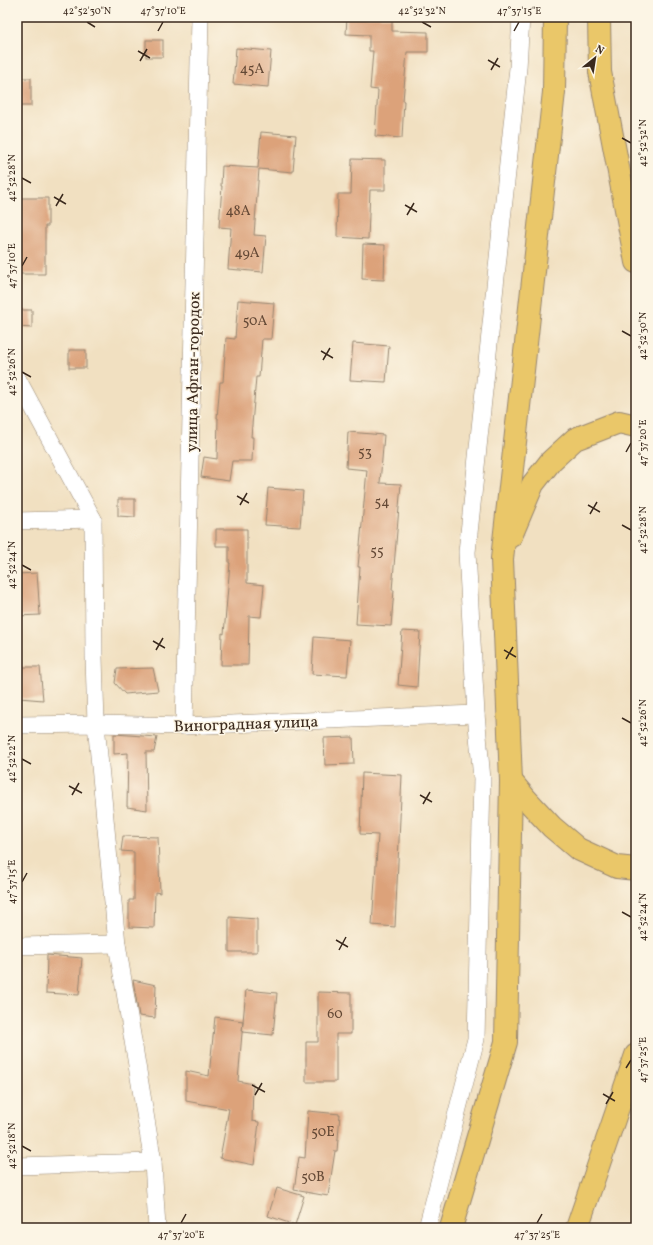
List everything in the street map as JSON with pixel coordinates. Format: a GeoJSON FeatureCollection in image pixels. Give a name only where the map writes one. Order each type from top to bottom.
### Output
{"type":"FeatureCollection","features":[{"type":"Feature","properties":{"kind":"main road"},"geometry":{"type":"LineString","coordinates":[[452,1228],[506,1042],[512,781],[502,559],[554,92],[555,17]]}},
{"type":"Feature","properties":{"kind":"main road"},"geometry":{"type":"LineString","coordinates":[[599,17],[600,72],[636,262]]}},
{"type":"Feature","properties":{"kind":"main road"},"geometry":{"type":"LineString","coordinates":[[502,559],[534,484],[551,461],[575,439],[619,422],[636,426]]}},
{"type":"Feature","properties":{"kind":"main road"},"geometry":{"type":"LineString","coordinates":[[512,781],[526,800],[552,827],[578,849],[617,867],[636,869]]}},
{"type":"Feature","properties":{"kind":"main road"},"geometry":{"type":"LineString","coordinates":[[577,1228],[636,1055]]}},
{"type":"Feature","properties":{"kind":"street","name":"улица Афган-городок"},"geometry":{"type":"LineString","coordinates":[[184,726],[200,17]]}},
{"type":"Feature","properties":{"kind":"street"},"geometry":{"type":"LineString","coordinates":[[428,1228],[476,1039],[482,779],[476,714],[467,552],[518,68],[521,17]]}},
{"type":"Feature","properties":{"kind":"street"},"geometry":{"type":"LineString","coordinates":[[17,378],[93,519],[96,724],[117,944],[153,1162],[157,1228]]}},
{"type":"Feature","properties":{"kind":"street"},"geometry":{"type":"LineString","coordinates":[[17,521],[93,519]]}},
{"type":"Feature","properties":{"kind":"street","name":"Виноградная улица"},"geometry":{"type":"LineString","coordinates":[[17,725],[96,724],[184,726],[476,714]]}},
{"type":"Feature","properties":{"kind":"street"},"geometry":{"type":"LineString","coordinates":[[17,946],[117,944]]}},
{"type":"Feature","properties":{"kind":"street"},"geometry":{"type":"LineString","coordinates":[[17,1166],[153,1162]]}},
{"type":"Feature","properties":{"kind":"building"},"geometry":{"type":"Polygon","coordinates":[[[347,17],[392,17],[392,31],[428,32],[428,52],[407,52],[402,138],[375,136],[378,90],[370,89],[373,51],[369,51],[369,35],[346,34],[347,17]]]}},
{"type":"Feature","properties":{"kind":"building"},"geometry":{"type":"Polygon","coordinates":[[[146,40],[163,40],[163,57],[146,57],[146,40]]]}},
{"type":"Feature","properties":{"kind":"building"},"geometry":{"type":"Polygon","coordinates":[[[236,48],[271,51],[268,87],[233,84],[236,48]]]}},
{"type":"Feature","properties":{"kind":"building"},"geometry":{"type":"Polygon","coordinates":[[[17,78],[31,78],[31,106],[17,106],[17,78]]]}},
{"type":"Feature","properties":{"kind":"building"},"geometry":{"type":"Polygon","coordinates":[[[261,132],[296,135],[293,172],[259,169],[254,235],[266,236],[263,272],[228,269],[231,228],[219,227],[222,166],[258,168],[261,132]]]}},
{"type":"Feature","properties":{"kind":"building"},"geometry":{"type":"Polygon","coordinates":[[[352,159],[385,160],[385,190],[370,190],[368,239],[337,237],[338,194],[351,194],[352,159]]]}},
{"type":"Feature","properties":{"kind":"building"},"geometry":{"type":"Polygon","coordinates":[[[19,198],[48,198],[48,226],[45,226],[45,274],[17,274],[17,246],[19,246],[19,198]]]}},
{"type":"Feature","properties":{"kind":"building"},"geometry":{"type":"Polygon","coordinates":[[[363,244],[385,245],[384,280],[362,279],[363,244]]]}},
{"type":"Feature","properties":{"kind":"building"},"geometry":{"type":"Polygon","coordinates":[[[238,300],[274,303],[271,339],[262,339],[259,377],[256,377],[251,437],[253,437],[252,461],[232,461],[229,481],[201,477],[204,457],[217,459],[217,418],[220,382],[223,382],[226,338],[235,339],[238,300]]]}},
{"type":"Feature","properties":{"kind":"building"},"geometry":{"type":"Polygon","coordinates":[[[17,310],[32,310],[32,328],[17,327],[17,310]]]}},
{"type":"Feature","properties":{"kind":"building"},"geometry":{"type":"Polygon","coordinates":[[[353,343],[389,346],[386,382],[350,380],[353,343]]]}},
{"type":"Feature","properties":{"kind":"building"},"geometry":{"type":"Polygon","coordinates":[[[69,350],[86,350],[86,368],[69,368],[69,350]]]}},
{"type":"Feature","properties":{"kind":"building"},"geometry":{"type":"Polygon","coordinates":[[[348,432],[384,435],[380,483],[401,484],[392,590],[394,590],[391,626],[356,624],[360,567],[358,567],[367,470],[346,468],[348,432]]]}},
{"type":"Feature","properties":{"kind":"building"},"geometry":{"type":"Polygon","coordinates":[[[268,488],[303,491],[300,527],[265,525],[268,488]]]}},
{"type":"Feature","properties":{"kind":"building"},"geometry":{"type":"Polygon","coordinates":[[[118,499],[135,499],[135,517],[118,516],[118,499]]]}},
{"type":"Feature","properties":{"kind":"building"},"geometry":{"type":"Polygon","coordinates":[[[216,529],[247,529],[247,583],[264,585],[261,617],[249,616],[248,665],[221,665],[222,633],[224,634],[230,563],[229,546],[216,546],[216,529]]]}},
{"type":"Feature","properties":{"kind":"building"},"geometry":{"type":"Polygon","coordinates":[[[37,573],[40,615],[17,616],[17,574],[37,573]]]}},
{"type":"Feature","properties":{"kind":"building"},"geometry":{"type":"Polygon","coordinates":[[[402,631],[420,632],[417,687],[398,685],[402,631]]]}},
{"type":"Feature","properties":{"kind":"building"},"geometry":{"type":"Polygon","coordinates":[[[314,637],[350,640],[347,676],[312,674],[314,637]]]}},
{"type":"Feature","properties":{"kind":"building"},"geometry":{"type":"Polygon","coordinates":[[[17,667],[40,667],[43,700],[19,698],[17,667]]]}},
{"type":"Feature","properties":{"kind":"building"},"geometry":{"type":"Polygon","coordinates":[[[153,668],[158,691],[125,694],[115,683],[117,669],[153,668]]]}},
{"type":"Feature","properties":{"kind":"building"},"geometry":{"type":"Polygon","coordinates":[[[114,734],[157,737],[154,752],[146,752],[147,810],[127,807],[128,753],[114,754],[114,734]]]}},
{"type":"Feature","properties":{"kind":"building"},"geometry":{"type":"Polygon","coordinates":[[[353,737],[354,764],[325,765],[324,738],[353,737]]]}},
{"type":"Feature","properties":{"kind":"building"},"geometry":{"type":"Polygon","coordinates":[[[362,773],[402,775],[395,927],[372,925],[378,835],[360,834],[362,773]]]}},
{"type":"Feature","properties":{"kind":"building"},"geometry":{"type":"Polygon","coordinates":[[[123,836],[158,837],[160,893],[155,892],[154,928],[129,927],[129,900],[134,900],[134,852],[121,851],[123,836]]]}},
{"type":"Feature","properties":{"kind":"building"},"geometry":{"type":"Polygon","coordinates":[[[229,917],[257,919],[257,952],[229,952],[229,917]]]}},
{"type":"Feature","properties":{"kind":"building"},"geometry":{"type":"Polygon","coordinates":[[[47,955],[82,958],[79,995],[46,993],[47,955]]]}},
{"type":"Feature","properties":{"kind":"building"},"geometry":{"type":"Polygon","coordinates":[[[133,980],[156,985],[155,1018],[139,1016],[133,980]]]}},
{"type":"Feature","properties":{"kind":"building"},"geometry":{"type":"Polygon","coordinates":[[[246,990],[277,993],[273,1035],[242,1032],[246,990]]]}},
{"type":"Feature","properties":{"kind":"building"},"geometry":{"type":"Polygon","coordinates":[[[318,992],[351,993],[351,1034],[336,1034],[336,1082],[306,1082],[306,1042],[318,1042],[318,992]]]}},
{"type":"Feature","properties":{"kind":"building"},"geometry":{"type":"Polygon","coordinates":[[[215,1017],[243,1021],[238,1081],[253,1084],[252,1121],[259,1122],[254,1165],[220,1158],[229,1109],[186,1101],[186,1071],[209,1076],[215,1017]]]}},
{"type":"Feature","properties":{"kind":"building"},"geometry":{"type":"Polygon","coordinates":[[[308,1111],[340,1114],[337,1151],[335,1151],[328,1196],[294,1190],[299,1157],[305,1158],[308,1111]]]}},
{"type":"Feature","properties":{"kind":"building"},"geometry":{"type":"Polygon","coordinates":[[[277,1188],[304,1196],[295,1225],[268,1216],[277,1188]]]}}]}
